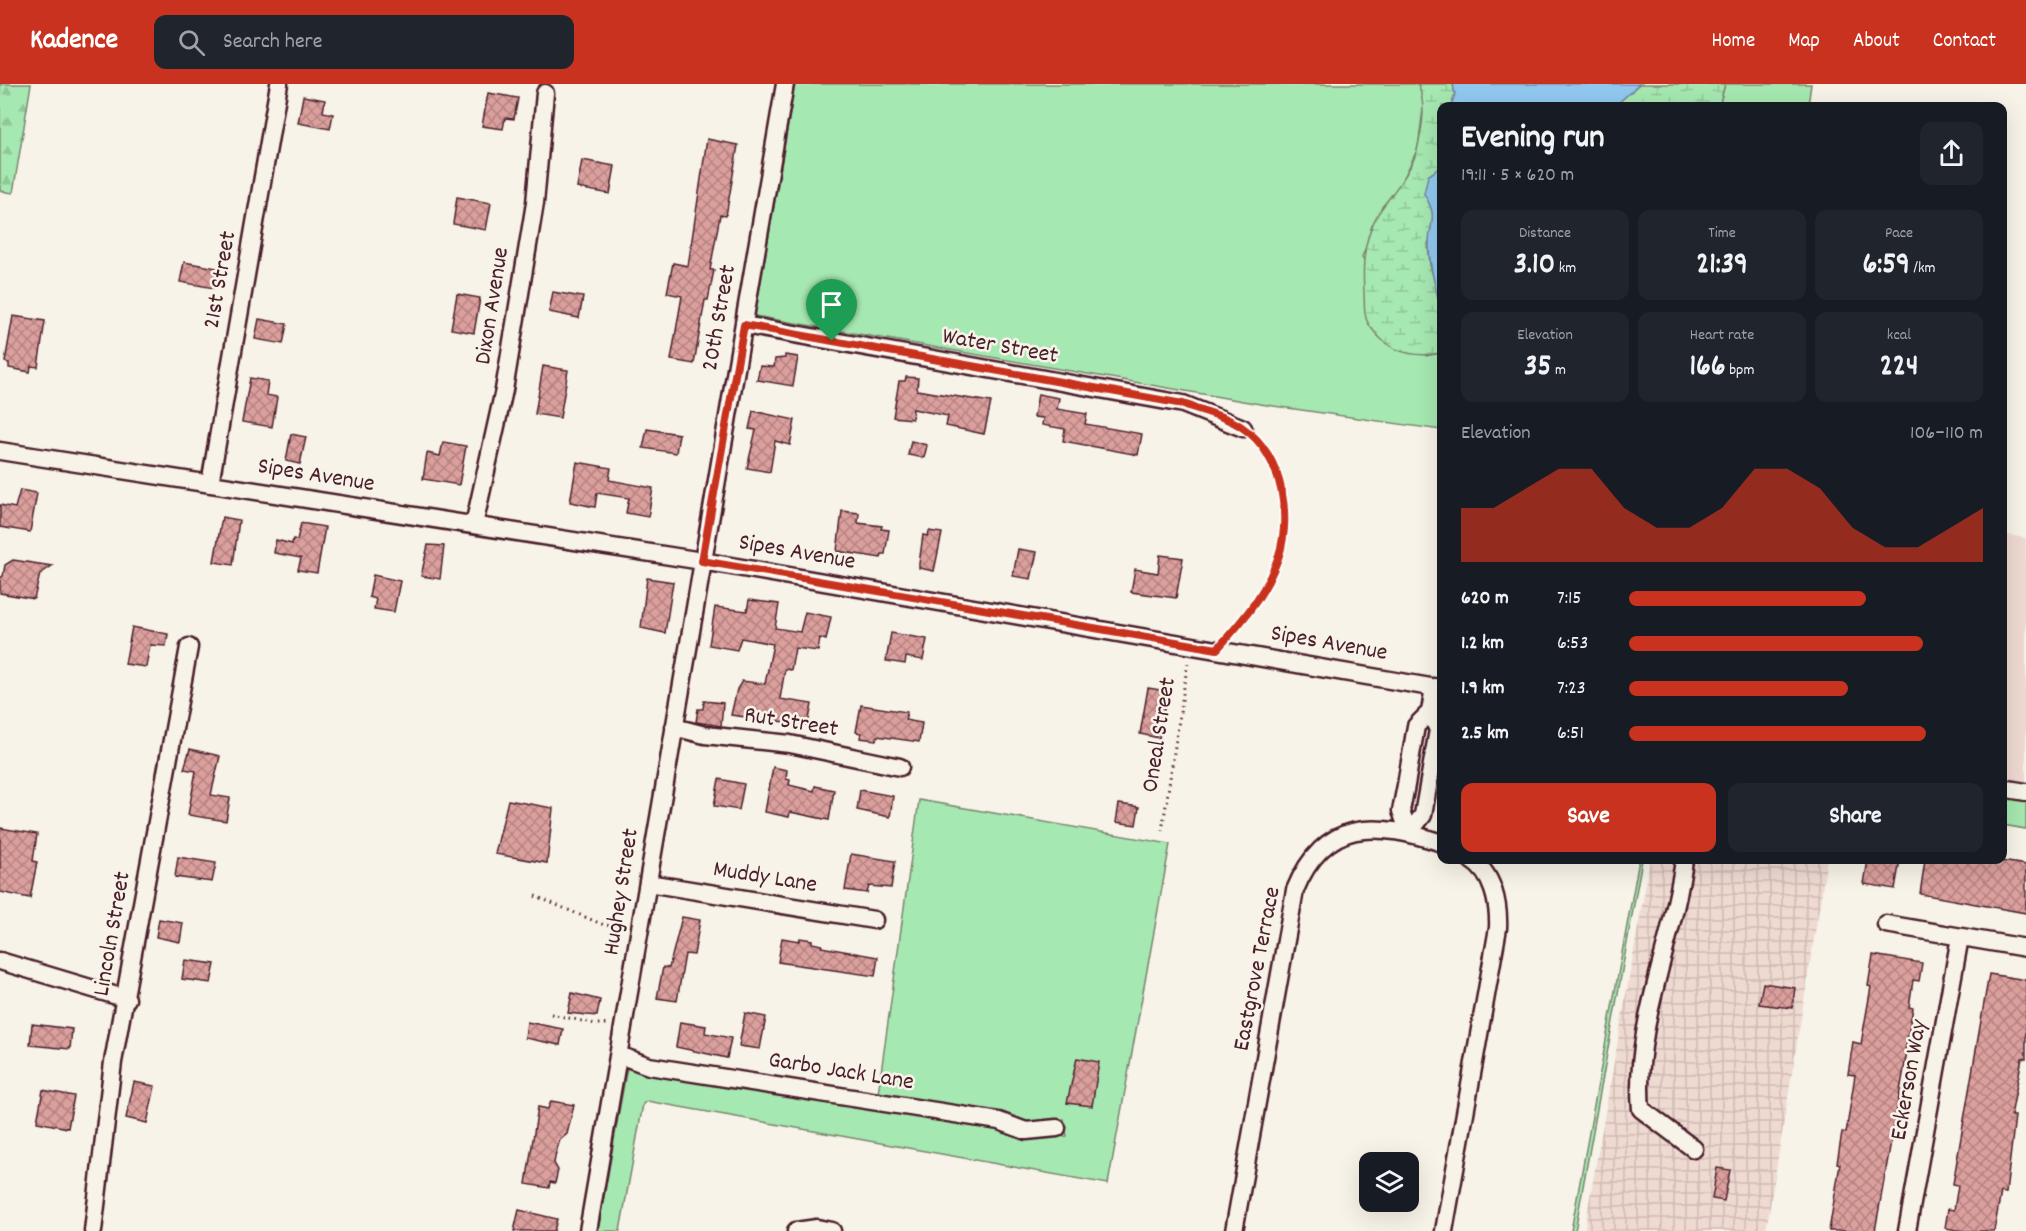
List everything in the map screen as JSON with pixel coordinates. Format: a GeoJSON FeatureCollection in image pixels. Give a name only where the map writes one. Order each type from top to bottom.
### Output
{"type":"FeatureCollection","features":[{"type":"Feature","properties":{"kind":"street","name":"21st Street"},"geometry":{"type":"LineString","coordinates":[[210,484],[279,84]]}},
{"type":"Feature","properties":{"kind":"street","name":"20th Street"},"geometry":{"type":"LineString","coordinates":[[702,561],[785,84]]}},
{"type":"Feature","properties":{"kind":"street","name":"Dixon Avenue"},"geometry":{"type":"LineString","coordinates":[[474,525],[504,390],[533,214],[545,93]]}},
{"type":"Feature","properties":{"kind":"street","name":"Water Street"},"geometry":{"type":"LineString","coordinates":[[744,325],[1183,404],[1244,428]]}},
{"type":"Feature","properties":{"kind":"street","name":"Sipes Avenue"},"geometry":{"type":"LineString","coordinates":[[0,451],[702,561],[1437,688]]}},
{"type":"Feature","properties":{"kind":"street","name":"Hughey Street"},"geometry":{"type":"LineString","coordinates":[[588,1231],[702,561]]}},
{"type":"Feature","properties":{"kind":"street","name":"Lincoln Street"},"geometry":{"type":"LineString","coordinates":[[93,1231],[113,1062],[127,999],[189,648]]}},
{"type":"Feature","properties":{"kind":"street"},"geometry":{"type":"LineString","coordinates":[[1409,833],[1401,811],[1416,726],[1430,712],[1437,691]]}},
{"type":"Feature","properties":{"kind":"street"},"geometry":{"type":"LineString","coordinates":[[1430,712],[1437,728]]}},
{"type":"Feature","properties":{"kind":"street","name":"Rut Street"},"geometry":{"type":"LineString","coordinates":[[674,727],[705,735],[790,744],[900,767]]}},
{"type":"Feature","properties":{"kind":"street"},"geometry":{"type":"LineString","coordinates":[[1409,833],[1423,815],[1437,736]]}},
{"type":"Feature","properties":{"kind":"street"},"geometry":{"type":"LineString","coordinates":[[1410,759],[1432,763]]}},
{"type":"Feature","properties":{"kind":"street"},"geometry":{"type":"LineString","coordinates":[[2007,789],[2026,792]]}},
{"type":"Feature","properties":{"kind":"street","name":"Eastgrove Terrace"},"geometry":{"type":"LineString","coordinates":[[1234,1231],[1295,890],[1304,868],[1320,849],[1337,835],[1357,831],[1409,833],[1437,841]]}},
{"type":"Feature","properties":{"kind":"street"},"geometry":{"type":"LineString","coordinates":[[1444,1231],[1498,928],[1499,907],[1491,885],[1477,864]]}},
{"type":"Feature","properties":{"kind":"street"},"geometry":{"type":"LineString","coordinates":[[1683,864],[1649,1018],[1639,1086],[1641,1108],[1694,1149]]}},
{"type":"Feature","properties":{"kind":"street","name":"Muddy Lane"},"geometry":{"type":"LineString","coordinates":[[648,882],[874,920]]}},
{"type":"Feature","properties":{"kind":"street"},"geometry":{"type":"LineString","coordinates":[[1886,924],[2026,948]]}},
{"type":"Feature","properties":{"kind":"street","name":"Eckerson Way"},"geometry":{"type":"LineString","coordinates":[[1907,1231],[1960,937]]}},
{"type":"Feature","properties":{"kind":"street"},"geometry":{"type":"LineString","coordinates":[[0,961],[127,999]]}},
{"type":"Feature","properties":{"kind":"street","name":"Garbo Jack Lane"},"geometry":{"type":"LineString","coordinates":[[619,1055],[649,1066],[999,1121],[1026,1131],[1057,1128]]}},
{"type":"Feature","properties":{"kind":"street"},"geometry":{"type":"LineString","coordinates":[[796,1231],[817,1228],[832,1231]]}},
{"type":"Feature","properties":{"kind":"path"},"geometry":{"type":"LineString","coordinates":[[1217,649],[1242,623],[1262,592],[1276,565],[1282,540],[1284,509],[1278,475],[1265,449],[1244,428]]}},
{"type":"Feature","properties":{"kind":"path","name":"Oneal Street"},"geometry":{"type":"LineString","coordinates":[[1162,831],[1190,644]]}},
{"type":"Feature","properties":{"kind":"path"},"geometry":{"type":"LineString","coordinates":[[535,896],[604,925],[640,928]]}},
{"type":"Feature","properties":{"kind":"path"},"geometry":{"type":"LineString","coordinates":[[551,1014],[595,1024],[624,1023]]}},
{"type":"Feature","properties":{"kind":"shaded area"},"geometry":{"type":"Polygon","coordinates":[[[2007,535],[2026,538],[2026,784],[2007,781],[2007,535]]]}},
{"type":"Feature","properties":{"kind":"shaded area"},"geometry":{"type":"Polygon","coordinates":[[[1649,864],[1826,864],[1766,1231],[1584,1231],[1649,864]]]}},
{"type":"Feature","properties":{"kind":"green space"},"geometry":{"type":"Polygon","coordinates":[[[0,84],[31,84],[13,193],[0,191],[0,84]]]}},
{"type":"Feature","properties":{"kind":"green space"},"geometry":{"type":"Polygon","coordinates":[[[795,84],[1418,84],[1424,101],[1418,148],[1400,186],[1382,207],[1362,257],[1426,356],[1437,354],[1437,429],[1260,404],[755,316],[795,84]]]}},
{"type":"Feature","properties":{"kind":"green space"},"geometry":{"type":"Polygon","coordinates":[[[1418,84],[1453,84],[1455,94],[1452,102],[1437,102],[1437,170],[1428,176],[1433,207],[1433,230],[1428,244],[1430,265],[1437,289],[1437,353],[1424,355],[1393,348],[1374,331],[1366,316],[1363,280],[1364,258],[1372,225],[1416,154],[1423,115],[1418,84]]]}},
{"type":"Feature","properties":{"kind":"green space"},"geometry":{"type":"Polygon","coordinates":[[[1639,84],[1725,84],[1720,102],[1619,102],[1639,84]]]}},
{"type":"Feature","properties":{"kind":"green space"},"geometry":{"type":"Polygon","coordinates":[[[1725,84],[1811,84],[1809,102],[1720,102],[1725,84]]]}},
{"type":"Feature","properties":{"kind":"green space"},"geometry":{"type":"Polygon","coordinates":[[[2007,798],[2026,801],[2026,829],[2007,826],[2007,798]]]}},
{"type":"Feature","properties":{"kind":"green space"},"geometry":{"type":"Polygon","coordinates":[[[919,800],[1170,844],[1108,1184],[647,1101],[643,1104],[620,1231],[598,1231],[627,1067],[647,1074],[997,1130],[1028,1139],[1067,1136],[1064,1119],[1027,1122],[1001,1113],[878,1094],[919,800]]]}},
{"type":"Feature","properties":{"kind":"green space"},"geometry":{"type":"Polygon","coordinates":[[[1638,864],[1641,864],[1575,1231],[1571,1231],[1638,864]]]}},
{"type":"Feature","properties":{"kind":"water"},"geometry":{"type":"Polygon","coordinates":[[[1453,84],[1639,84],[1619,102],[1452,102],[1455,94],[1453,84]]]}},
{"type":"Feature","properties":{"kind":"water"},"geometry":{"type":"Polygon","coordinates":[[[1437,170],[1437,293],[1429,254],[1432,215],[1429,202],[1424,194],[1428,176],[1437,170]]]}},
{"type":"Feature","properties":{"kind":"building"},"geometry":{"type":"Polygon","coordinates":[[[488,93],[518,98],[514,119],[505,118],[503,129],[482,126],[488,93]]]}},
{"type":"Feature","properties":{"kind":"building"},"geometry":{"type":"Polygon","coordinates":[[[303,96],[325,100],[323,112],[333,114],[330,129],[298,123],[303,96]]]}},
{"type":"Feature","properties":{"kind":"building"},"geometry":{"type":"Polygon","coordinates":[[[707,139],[738,145],[726,216],[720,215],[710,270],[714,270],[708,300],[705,300],[694,364],[671,360],[682,296],[667,293],[673,263],[688,266],[707,139]]]}},
{"type":"Feature","properties":{"kind":"building"},"geometry":{"type":"Polygon","coordinates":[[[582,160],[615,166],[610,194],[577,188],[582,160]]]}},
{"type":"Feature","properties":{"kind":"building"},"geometry":{"type":"Polygon","coordinates":[[[457,197],[491,203],[486,230],[453,224],[457,197]]]}},
{"type":"Feature","properties":{"kind":"building"},"geometry":{"type":"Polygon","coordinates":[[[184,262],[217,268],[214,288],[180,282],[184,262]]]}},
{"type":"Feature","properties":{"kind":"building"},"geometry":{"type":"Polygon","coordinates":[[[553,292],[583,297],[579,318],[549,312],[553,292]]]}},
{"type":"Feature","properties":{"kind":"building"},"geometry":{"type":"Polygon","coordinates":[[[457,294],[480,298],[474,333],[451,329],[457,294]]]}},
{"type":"Feature","properties":{"kind":"building"},"geometry":{"type":"Polygon","coordinates":[[[13,316],[45,321],[38,367],[31,366],[30,372],[9,368],[9,363],[5,362],[13,316]]]}},
{"type":"Feature","properties":{"kind":"building"},"geometry":{"type":"Polygon","coordinates":[[[259,319],[287,324],[283,344],[255,339],[259,319]]]}},
{"type":"Feature","properties":{"kind":"building"},"geometry":{"type":"Polygon","coordinates":[[[785,355],[798,357],[793,386],[757,380],[760,366],[774,367],[775,359],[785,358],[785,355]]]}},
{"type":"Feature","properties":{"kind":"building"},"geometry":{"type":"Polygon","coordinates":[[[543,366],[568,370],[560,418],[535,414],[543,366]]]}},
{"type":"Feature","properties":{"kind":"building"},"geometry":{"type":"Polygon","coordinates":[[[906,377],[918,378],[917,390],[991,402],[984,434],[946,426],[948,416],[913,409],[912,419],[893,417],[899,381],[905,381],[906,377]]]}},
{"type":"Feature","properties":{"kind":"building"},"geometry":{"type":"Polygon","coordinates":[[[250,378],[268,381],[266,395],[277,397],[272,427],[242,422],[250,378]]]}},
{"type":"Feature","properties":{"kind":"building"},"geometry":{"type":"Polygon","coordinates":[[[1038,394],[1059,398],[1057,409],[1087,414],[1085,424],[1142,434],[1138,455],[1063,441],[1065,429],[1042,425],[1043,418],[1034,417],[1038,394]]]}},
{"type":"Feature","properties":{"kind":"building"},"geometry":{"type":"Polygon","coordinates":[[[753,411],[795,420],[790,445],[775,441],[770,472],[747,468],[756,430],[749,429],[753,411]]]}},
{"type":"Feature","properties":{"kind":"building"},"geometry":{"type":"Polygon","coordinates":[[[647,429],[679,434],[676,453],[643,448],[647,429]]]}},
{"type":"Feature","properties":{"kind":"building"},"geometry":{"type":"Polygon","coordinates":[[[291,434],[306,437],[300,464],[286,461],[291,434]]]}},
{"type":"Feature","properties":{"kind":"building"},"geometry":{"type":"Polygon","coordinates":[[[911,441],[927,445],[924,458],[908,455],[911,441]]]}},
{"type":"Feature","properties":{"kind":"building"},"geometry":{"type":"Polygon","coordinates":[[[443,442],[466,446],[459,485],[423,479],[427,453],[440,456],[443,442]]]}},
{"type":"Feature","properties":{"kind":"building"},"geometry":{"type":"Polygon","coordinates":[[[577,462],[611,468],[609,480],[653,488],[648,517],[626,513],[629,498],[597,493],[595,507],[570,502],[577,462]]]}},
{"type":"Feature","properties":{"kind":"building"},"geometry":{"type":"Polygon","coordinates":[[[20,490],[37,493],[30,532],[0,527],[0,505],[15,508],[20,490]]]}},
{"type":"Feature","properties":{"kind":"building"},"geometry":{"type":"Polygon","coordinates":[[[842,511],[859,513],[858,523],[882,526],[881,529],[889,530],[885,554],[882,554],[881,558],[837,551],[842,511]]]}},
{"type":"Feature","properties":{"kind":"building"},"geometry":{"type":"Polygon","coordinates":[[[222,517],[239,520],[233,565],[214,562],[222,517]]]}},
{"type":"Feature","properties":{"kind":"building"},"geometry":{"type":"Polygon","coordinates":[[[301,523],[325,527],[317,573],[298,570],[301,558],[274,553],[276,540],[292,544],[293,539],[297,540],[301,523]]]}},
{"type":"Feature","properties":{"kind":"building"},"geometry":{"type":"Polygon","coordinates":[[[929,531],[942,533],[934,571],[919,568],[923,535],[928,536],[929,531]]]}},
{"type":"Feature","properties":{"kind":"building"},"geometry":{"type":"Polygon","coordinates":[[[428,545],[444,546],[440,579],[421,576],[428,545]]]}},
{"type":"Feature","properties":{"kind":"building"},"geometry":{"type":"Polygon","coordinates":[[[1018,549],[1037,552],[1031,579],[1013,576],[1018,549]]]}},
{"type":"Feature","properties":{"kind":"building"},"geometry":{"type":"Polygon","coordinates":[[[1160,555],[1183,558],[1176,598],[1131,592],[1135,569],[1158,573],[1160,555]]]}},
{"type":"Feature","properties":{"kind":"building"},"geometry":{"type":"Polygon","coordinates":[[[13,560],[52,566],[40,574],[34,599],[0,593],[0,578],[3,576],[5,565],[13,560]]]}},
{"type":"Feature","properties":{"kind":"building"},"geometry":{"type":"Polygon","coordinates":[[[373,575],[400,581],[394,612],[374,609],[376,599],[369,597],[373,575]]]}},
{"type":"Feature","properties":{"kind":"building"},"geometry":{"type":"Polygon","coordinates":[[[647,578],[673,582],[665,633],[641,628],[647,578]]]}},
{"type":"Feature","properties":{"kind":"building"},"geometry":{"type":"Polygon","coordinates":[[[749,600],[779,604],[775,628],[800,632],[805,612],[831,617],[826,640],[820,638],[818,651],[795,648],[791,670],[785,669],[780,699],[812,704],[808,725],[731,715],[737,689],[742,681],[765,684],[773,644],[741,638],[737,650],[709,645],[715,607],[747,611],[749,600]]]}},
{"type":"Feature","properties":{"kind":"building"},"geometry":{"type":"Polygon","coordinates":[[[132,627],[168,634],[166,646],[150,645],[146,667],[125,664],[132,627]]]}},
{"type":"Feature","properties":{"kind":"building"},"geometry":{"type":"Polygon","coordinates":[[[891,633],[927,639],[923,660],[906,657],[905,664],[886,661],[891,633]]]}},
{"type":"Feature","properties":{"kind":"building"},"geometry":{"type":"Polygon","coordinates":[[[1148,688],[1167,691],[1159,738],[1140,734],[1148,688]]]}},
{"type":"Feature","properties":{"kind":"building"},"geometry":{"type":"Polygon","coordinates":[[[704,701],[723,703],[721,726],[696,722],[698,709],[703,709],[704,701]]]}},
{"type":"Feature","properties":{"kind":"building"},"geometry":{"type":"Polygon","coordinates":[[[861,705],[907,712],[905,720],[922,723],[919,742],[877,736],[876,740],[860,738],[861,733],[856,732],[861,705]]]}},
{"type":"Feature","properties":{"kind":"building"},"geometry":{"type":"Polygon","coordinates":[[[190,749],[220,756],[211,795],[230,798],[226,821],[188,815],[196,771],[184,769],[190,749]]]}},
{"type":"Feature","properties":{"kind":"building"},"geometry":{"type":"Polygon","coordinates":[[[773,767],[787,770],[786,779],[790,780],[789,785],[814,791],[815,786],[834,790],[829,820],[790,812],[789,817],[765,812],[773,767]]]}},
{"type":"Feature","properties":{"kind":"building"},"geometry":{"type":"Polygon","coordinates":[[[719,779],[744,784],[739,810],[714,806],[719,779]]]}},
{"type":"Feature","properties":{"kind":"building"},"geometry":{"type":"Polygon","coordinates":[[[860,790],[893,796],[890,817],[857,810],[860,790]]]}},
{"type":"Feature","properties":{"kind":"building"},"geometry":{"type":"Polygon","coordinates":[[[508,800],[553,808],[547,863],[495,854],[508,800]]]}},
{"type":"Feature","properties":{"kind":"building"},"geometry":{"type":"Polygon","coordinates":[[[1119,804],[1139,807],[1136,825],[1116,822],[1119,804]]]}},
{"type":"Feature","properties":{"kind":"building"},"geometry":{"type":"Polygon","coordinates":[[[0,828],[37,834],[33,861],[37,862],[30,898],[0,892],[0,828]]]}},
{"type":"Feature","properties":{"kind":"building"},"geometry":{"type":"Polygon","coordinates":[[[851,854],[895,861],[891,888],[869,886],[867,893],[845,890],[851,854]]]}},
{"type":"Feature","properties":{"kind":"building"},"geometry":{"type":"Polygon","coordinates":[[[178,857],[216,863],[212,882],[175,877],[178,857]]]}},
{"type":"Feature","properties":{"kind":"building"},"geometry":{"type":"Polygon","coordinates":[[[2007,862],[2026,865],[2026,913],[1920,894],[1924,864],[2007,864],[2007,862]]]}},
{"type":"Feature","properties":{"kind":"building"},"geometry":{"type":"Polygon","coordinates":[[[1867,864],[1899,864],[1895,889],[1864,884],[1867,864]]]}},
{"type":"Feature","properties":{"kind":"building"},"geometry":{"type":"Polygon","coordinates":[[[682,917],[700,920],[694,955],[685,954],[677,1001],[657,998],[663,967],[669,968],[682,917]]]}},
{"type":"Feature","properties":{"kind":"building"},"geometry":{"type":"Polygon","coordinates":[[[159,919],[183,923],[180,942],[156,937],[159,919]]]}},
{"type":"Feature","properties":{"kind":"building"},"geometry":{"type":"Polygon","coordinates":[[[782,938],[799,941],[800,938],[812,940],[812,943],[822,945],[821,947],[878,957],[875,976],[778,962],[782,938]]]}},
{"type":"Feature","properties":{"kind":"building"},"geometry":{"type":"Polygon","coordinates":[[[1873,955],[1922,963],[1919,981],[1913,980],[1909,1007],[1913,1008],[1905,1052],[1907,1052],[1875,1231],[1829,1231],[1840,1164],[1837,1163],[1842,1133],[1846,1133],[1855,1075],[1848,1074],[1853,1042],[1861,1044],[1871,987],[1868,986],[1873,955]]]}},
{"type":"Feature","properties":{"kind":"building"},"geometry":{"type":"Polygon","coordinates":[[[185,960],[215,964],[211,983],[182,979],[185,960]]]}},
{"type":"Feature","properties":{"kind":"building"},"geometry":{"type":"Polygon","coordinates":[[[1989,974],[2026,980],[2026,1059],[2022,1058],[2011,1116],[2015,1116],[2006,1193],[2001,1192],[1994,1231],[1963,1231],[1945,1228],[1948,1209],[1954,1210],[1958,1185],[1953,1184],[1989,974]]]}},
{"type":"Feature","properties":{"kind":"building"},"geometry":{"type":"Polygon","coordinates":[[[1763,983],[1795,988],[1792,1008],[1759,1004],[1763,983]]]}},
{"type":"Feature","properties":{"kind":"building"},"geometry":{"type":"Polygon","coordinates":[[[572,993],[600,1000],[597,1016],[568,1013],[572,993]]]}},
{"type":"Feature","properties":{"kind":"building"},"geometry":{"type":"Polygon","coordinates":[[[745,1013],[766,1017],[760,1049],[739,1046],[745,1013]]]}},
{"type":"Feature","properties":{"kind":"building"},"geometry":{"type":"Polygon","coordinates":[[[527,1022],[563,1029],[560,1045],[525,1038],[527,1022]]]}},
{"type":"Feature","properties":{"kind":"building"},"geometry":{"type":"Polygon","coordinates":[[[680,1022],[706,1026],[705,1033],[731,1038],[727,1058],[676,1047],[680,1022]]]}},
{"type":"Feature","properties":{"kind":"building"},"geometry":{"type":"Polygon","coordinates":[[[32,1024],[72,1029],[70,1049],[30,1045],[32,1024]]]}},
{"type":"Feature","properties":{"kind":"building"},"geometry":{"type":"Polygon","coordinates":[[[1077,1058],[1099,1062],[1092,1106],[1067,1103],[1077,1058]]]}},
{"type":"Feature","properties":{"kind":"building"},"geometry":{"type":"Polygon","coordinates":[[[134,1082],[155,1086],[147,1123],[126,1118],[134,1082]]]}},
{"type":"Feature","properties":{"kind":"building"},"geometry":{"type":"Polygon","coordinates":[[[43,1090],[74,1096],[68,1128],[37,1122],[43,1090]]]}},
{"type":"Feature","properties":{"kind":"building"},"geometry":{"type":"Polygon","coordinates":[[[551,1101],[574,1105],[567,1134],[560,1140],[556,1152],[554,1163],[558,1170],[555,1183],[550,1182],[549,1188],[526,1184],[538,1107],[548,1109],[551,1101]]]}},
{"type":"Feature","properties":{"kind":"building"},"geometry":{"type":"Polygon","coordinates":[[[1717,1168],[1730,1170],[1724,1201],[1712,1199],[1717,1168]]]}},
{"type":"Feature","properties":{"kind":"building"},"geometry":{"type":"Polygon","coordinates":[[[519,1210],[557,1219],[554,1231],[514,1231],[519,1210]]]}},
{"type":"Feature","properties":{"kind":"route"},"geometry":{"type":"LineString","coordinates":[[744,325],[832,341],[1183,404],[1216,415],[1244,428],[1265,449],[1278,475],[1284,509],[1282,540],[1276,565],[1262,592],[1242,623],[1217,649],[702,561],[744,325]]}}]}
